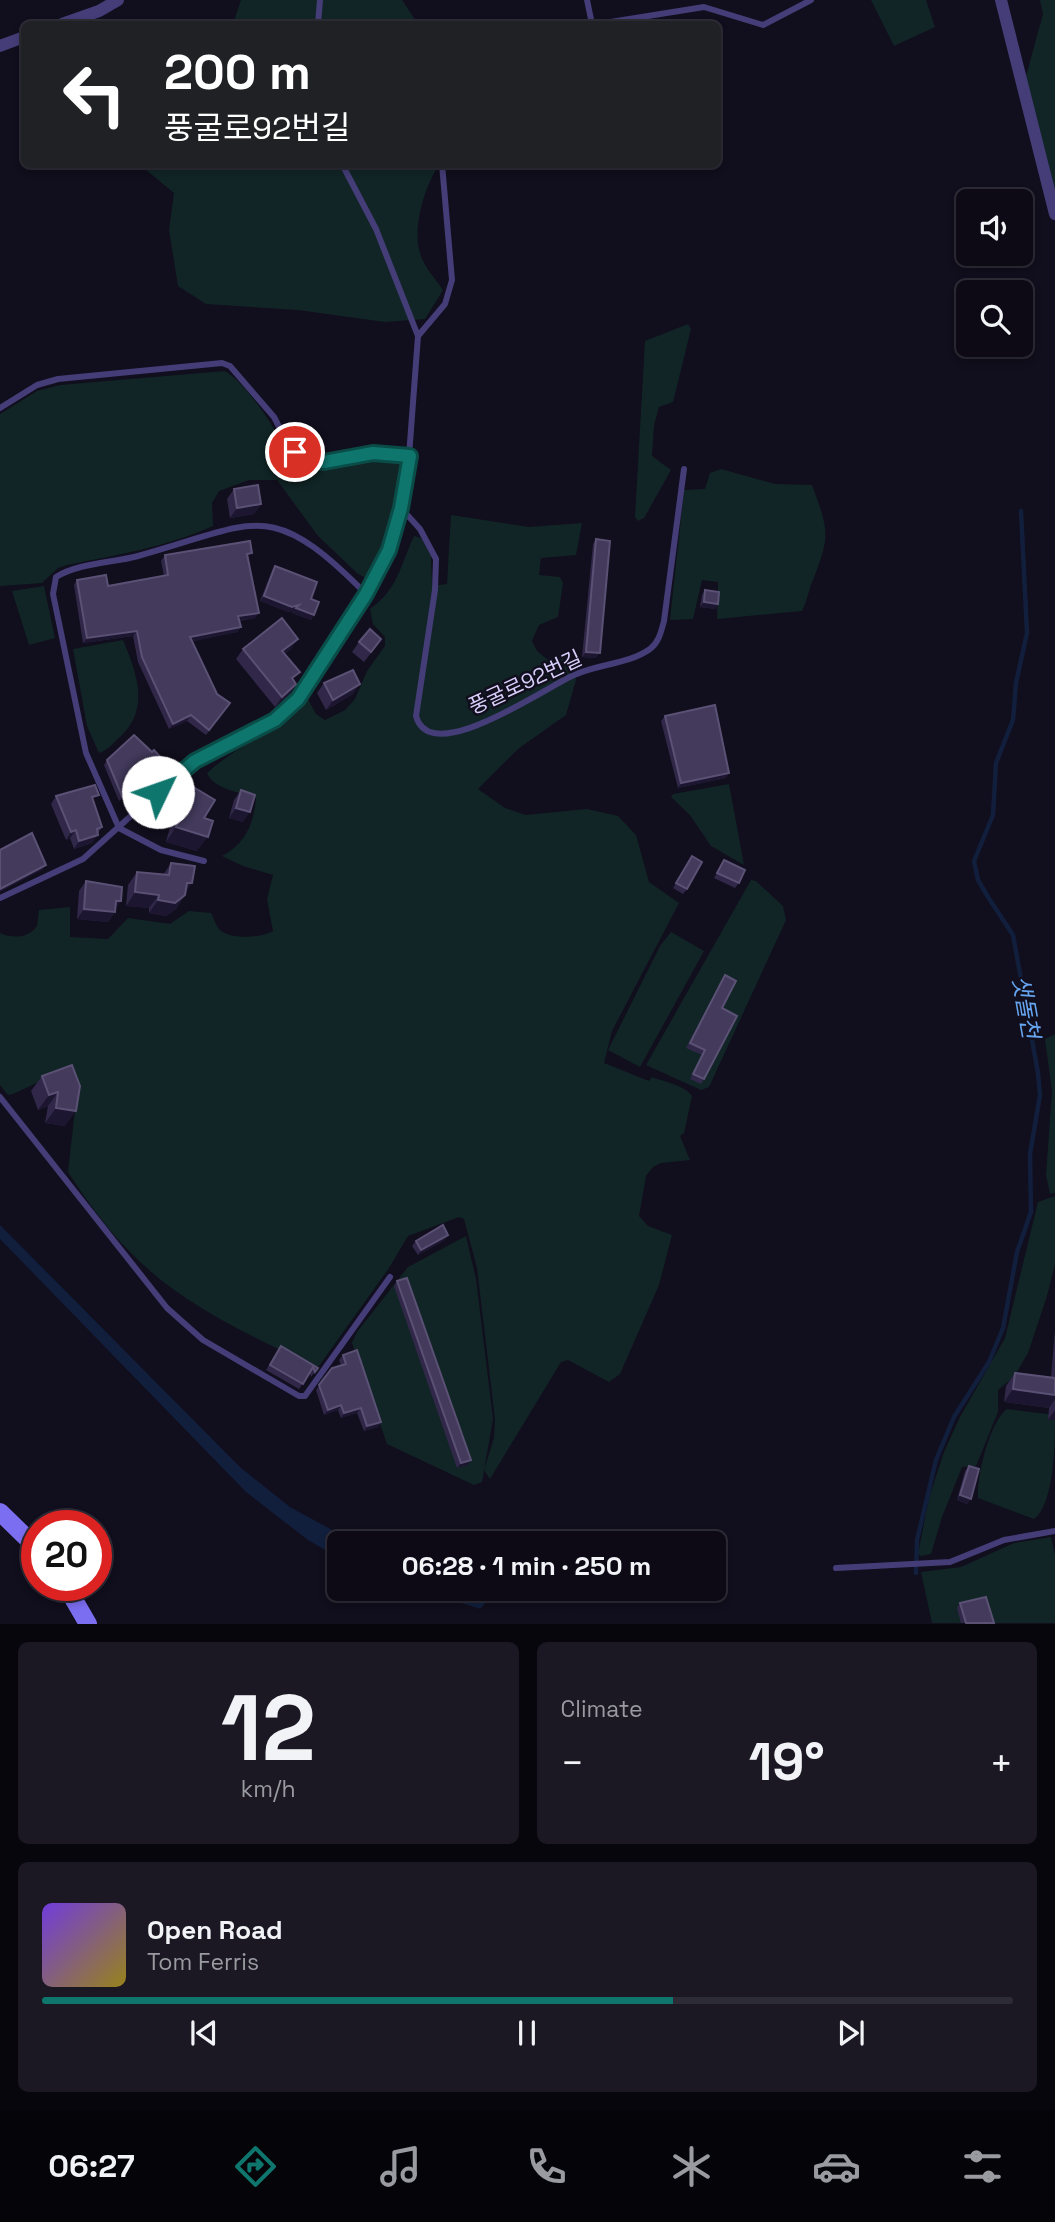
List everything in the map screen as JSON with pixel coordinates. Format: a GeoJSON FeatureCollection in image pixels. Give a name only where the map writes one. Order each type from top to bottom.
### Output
{"type":"FeatureCollection","features":[{"type":"Feature","properties":{"kind":"main road"},"geometry":{"type":"LineString","coordinates":[[0,1512],[21,1532]]}},
{"type":"Feature","properties":{"kind":"main road"},"geometry":{"type":"LineString","coordinates":[[75,1601],[88,1623]]}},
{"type":"Feature","properties":{"kind":"street"},"geometry":{"type":"LineString","coordinates":[[71,21],[99,11],[118,0]]}},
{"type":"Feature","properties":{"kind":"street"},"geometry":{"type":"LineString","coordinates":[[1001,0],[1055,214]]}},
{"type":"Feature","properties":{"kind":"street"},"geometry":{"type":"LineString","coordinates":[[0,47],[21,38]]}},
{"type":"Feature","properties":{"kind":"lane"},"geometry":{"type":"LineString","coordinates":[[318,21],[320,0]]}},
{"type":"Feature","properties":{"kind":"lane"},"geometry":{"type":"LineString","coordinates":[[587,0],[591,21]]}},
{"type":"Feature","properties":{"kind":"lane"},"geometry":{"type":"LineString","coordinates":[[617,21],[704,7],[763,25],[811,0]]}},
{"type":"Feature","properties":{"kind":"lane"},"geometry":{"type":"LineString","coordinates":[[0,898],[69,867],[119,828],[183,769],[285,713],[298,699],[366,594],[389,550],[401,508],[410,456],[418,336],[376,229],[344,168]]}},
{"type":"Feature","properties":{"kind":"lane"},"geometry":{"type":"LineString","coordinates":[[418,336],[445,304],[452,280],[442,168]]}},
{"type":"Feature","properties":{"kind":"lane"},"geometry":{"type":"LineString","coordinates":[[0,408],[37,385],[58,379],[222,363],[230,366],[270,412],[289,446],[302,456],[324,462],[373,453],[410,456]]}},
{"type":"Feature","properties":{"kind":"lane","name":"풍굴로92번길"},"geometry":{"type":"LineString","coordinates":[[401,508],[420,529],[436,559],[435,590],[416,716],[424,731],[444,735],[486,721],[564,679],[636,655],[656,643],[664,621],[684,469]]}},
{"type":"Feature","properties":{"kind":"lane"},"geometry":{"type":"LineString","coordinates":[[204,861],[161,850],[119,828],[96,779],[78,721],[54,594],[56,577],[69,571],[135,557],[233,527],[267,525],[282,528],[312,544],[366,594]]}},
{"type":"Feature","properties":{"kind":"lane"},"geometry":{"type":"LineString","coordinates":[[0,1097],[167,1308],[203,1340],[299,1396],[305,1396],[390,1277]]}},
{"type":"Feature","properties":{"kind":"lane"},"geometry":{"type":"LineString","coordinates":[[836,1568],[909,1566],[958,1561],[1004,1541],[1055,1531]]}},
{"type":"Feature","properties":{"kind":"green space"},"geometry":{"type":"Polygon","coordinates":[[[241,0],[402,0],[416,21],[234,21],[241,0]]]}},
{"type":"Feature","properties":{"kind":"green space"},"geometry":{"type":"Polygon","coordinates":[[[871,0],[926,0],[935,27],[894,46],[871,0]]]}},
{"type":"Feature","properties":{"kind":"green space"},"geometry":{"type":"Polygon","coordinates":[[[1040,0],[1055,0],[1055,194],[1025,80],[1043,14],[1040,0]]]}},
{"type":"Feature","properties":{"kind":"green space"},"geometry":{"type":"Polygon","coordinates":[[[144,168],[437,168],[421,207],[418,243],[424,263],[443,290],[425,319],[385,322],[298,310],[206,304],[178,286],[169,230],[174,193],[144,168]]]}},
{"type":"Feature","properties":{"kind":"green space"},"geometry":{"type":"Polygon","coordinates":[[[688,324],[691,329],[673,402],[659,407],[654,425],[652,456],[671,470],[644,518],[638,521],[635,517],[645,341],[688,324]]]}},
{"type":"Feature","properties":{"kind":"green space"},"geometry":{"type":"Polygon","coordinates":[[[225,371],[238,381],[262,410],[284,449],[296,460],[324,468],[376,459],[402,464],[393,519],[370,575],[364,577],[358,574],[318,536],[277,480],[249,480],[219,491],[212,503],[213,526],[160,545],[58,568],[42,583],[0,586],[0,414],[37,391],[60,385],[225,371]]]}},
{"type":"Feature","properties":{"kind":"green space"},"geometry":{"type":"Polygon","coordinates":[[[721,469],[775,484],[812,485],[825,525],[825,535],[822,556],[802,611],[717,619],[718,582],[702,580],[693,619],[670,620],[684,490],[705,489],[710,473],[721,469]]]}},
{"type":"Feature","properties":{"kind":"green space"},"geometry":{"type":"Polygon","coordinates":[[[451,515],[529,527],[582,523],[576,555],[541,558],[539,575],[560,577],[563,583],[558,617],[539,625],[532,641],[537,651],[547,659],[564,653],[574,659],[576,680],[566,715],[518,749],[478,789],[505,808],[526,815],[587,809],[618,816],[636,835],[649,882],[679,903],[612,1031],[604,1063],[649,1081],[652,1077],[674,1084],[692,1096],[684,1133],[680,1136],[690,1160],[661,1163],[653,1167],[646,1176],[639,1216],[648,1226],[672,1235],[659,1285],[620,1374],[609,1382],[568,1360],[561,1362],[490,1479],[484,1470],[494,1438],[495,1419],[477,1268],[464,1219],[459,1217],[408,1236],[389,1268],[319,1366],[314,1366],[194,1303],[151,1272],[113,1234],[68,1172],[76,1101],[58,1073],[13,1094],[8,1095],[0,1085],[0,933],[15,937],[30,933],[37,926],[39,910],[70,907],[70,937],[108,939],[128,918],[170,924],[189,911],[211,913],[219,929],[230,935],[253,936],[273,931],[267,899],[273,875],[222,856],[237,846],[247,832],[256,798],[222,787],[210,779],[207,773],[284,720],[308,699],[316,714],[325,720],[345,710],[355,699],[367,671],[385,646],[385,637],[373,624],[370,609],[393,585],[414,536],[421,538],[431,556],[432,586],[447,584],[451,515]]]}},
{"type":"Feature","properties":{"kind":"green space"},"geometry":{"type":"Polygon","coordinates":[[[44,586],[55,638],[29,645],[12,591],[44,586]]]}},
{"type":"Feature","properties":{"kind":"green space"},"geometry":{"type":"Polygon","coordinates":[[[123,640],[136,678],[136,714],[121,736],[99,753],[87,726],[73,649],[123,640]]]}},
{"type":"Feature","properties":{"kind":"green space"},"geometry":{"type":"Polygon","coordinates":[[[729,784],[744,865],[711,846],[690,815],[671,797],[673,794],[729,784]]]}},
{"type":"Feature","properties":{"kind":"green space"},"geometry":{"type":"Polygon","coordinates":[[[751,880],[756,881],[783,906],[786,920],[709,1087],[701,1090],[646,1065],[751,880]]]}},
{"type":"Feature","properties":{"kind":"green space"},"geometry":{"type":"Polygon","coordinates":[[[671,932],[704,951],[640,1067],[608,1050],[660,946],[671,932]]]}},
{"type":"Feature","properties":{"kind":"green space"},"geometry":{"type":"Polygon","coordinates":[[[1055,1034],[1055,1193],[1050,1194],[1046,1175],[1052,1091],[1045,1039],[1055,1034]]]}},
{"type":"Feature","properties":{"kind":"green space"},"geometry":{"type":"Polygon","coordinates":[[[1055,1196],[1055,1264],[1028,1353],[1014,1377],[998,1390],[998,1412],[976,1466],[962,1467],[931,1554],[921,1556],[918,1554],[929,1498],[944,1452],[960,1417],[1005,1338],[1038,1202],[1055,1196]]]}},
{"type":"Feature","properties":{"kind":"green space"},"geometry":{"type":"Polygon","coordinates":[[[466,1236],[476,1279],[493,1419],[482,1482],[474,1485],[387,1444],[352,1343],[357,1332],[408,1267],[466,1236]]]}},
{"type":"Feature","properties":{"kind":"green space"},"geometry":{"type":"Polygon","coordinates":[[[1007,1409],[1055,1415],[1050,1486],[1041,1511],[1034,1519],[978,1498],[985,1450],[995,1425],[1007,1409]]]}},
{"type":"Feature","properties":{"kind":"green space"},"geometry":{"type":"Polygon","coordinates":[[[1051,1537],[1055,1555],[1055,1623],[932,1623],[921,1572],[961,1567],[1014,1543],[1051,1537]]]}},
{"type":"Feature","properties":{"kind":"water"},"geometry":{"type":"Polygon","coordinates":[[[0,1225],[241,1468],[290,1507],[334,1531],[327,1531],[327,1551],[308,1540],[246,1492],[0,1239],[0,1225]]]}},
{"type":"Feature","properties":{"kind":"water"},"geometry":{"type":"Polygon","coordinates":[[[455,1601],[509,1601],[584,1623],[526,1623],[455,1601]]]}},
{"type":"Feature","properties":{"kind":"pier"},"geometry":{"type":"Polygon","coordinates":[[[487,1601],[518,1601],[585,1620],[588,1624],[514,1624],[477,1612],[487,1601]]]}},
{"type":"Feature","properties":{"kind":"building"},"geometry":{"type":"Polygon","coordinates":[[[258,485],[261,504],[237,508],[234,489],[258,485]]]}},
{"type":"Feature","properties":{"kind":"building"},"geometry":{"type":"Polygon","coordinates":[[[596,539],[610,541],[600,653],[586,652],[596,539]]]}},
{"type":"Feature","properties":{"kind":"building"},"geometry":{"type":"Polygon","coordinates":[[[250,541],[252,553],[247,554],[259,613],[238,616],[241,627],[190,637],[217,694],[230,703],[209,730],[191,715],[173,724],[142,657],[137,631],[87,638],[77,580],[106,575],[108,586],[168,575],[165,555],[250,541]]]}},
{"type":"Feature","properties":{"kind":"building"},"geometry":{"type":"Polygon","coordinates":[[[275,566],[317,582],[311,599],[319,602],[314,615],[296,608],[299,605],[292,607],[264,596],[275,566]]]}},
{"type":"Feature","properties":{"kind":"building"},"geometry":{"type":"Polygon","coordinates":[[[705,590],[719,592],[718,604],[704,602],[705,590]]]}},
{"type":"Feature","properties":{"kind":"building"},"geometry":{"type":"Polygon","coordinates":[[[282,618],[298,639],[282,651],[300,672],[292,678],[296,684],[282,697],[243,649],[282,618]]]}},
{"type":"Feature","properties":{"kind":"building"},"geometry":{"type":"Polygon","coordinates":[[[370,629],[381,639],[371,652],[359,642],[370,629]]]}},
{"type":"Feature","properties":{"kind":"building"},"geometry":{"type":"Polygon","coordinates":[[[353,670],[360,684],[333,700],[324,683],[353,670]]]}},
{"type":"Feature","properties":{"kind":"building"},"geometry":{"type":"Polygon","coordinates":[[[715,705],[729,773],[681,783],[665,716],[715,705]]]}},
{"type":"Feature","properties":{"kind":"building"},"geometry":{"type":"Polygon","coordinates":[[[134,735],[152,752],[154,750],[163,760],[167,771],[140,796],[132,787],[122,796],[107,760],[134,735]]]}},
{"type":"Feature","properties":{"kind":"building"},"geometry":{"type":"Polygon","coordinates":[[[185,782],[215,800],[204,818],[213,821],[208,837],[176,827],[184,801],[176,797],[185,782]]]}},
{"type":"Feature","properties":{"kind":"building"},"geometry":{"type":"Polygon","coordinates":[[[95,785],[99,795],[92,797],[102,827],[97,829],[98,835],[79,841],[76,830],[71,832],[56,796],[95,785]]]}},
{"type":"Feature","properties":{"kind":"building"},"geometry":{"type":"Polygon","coordinates":[[[241,790],[255,795],[250,812],[236,808],[241,790]]]}},
{"type":"Feature","properties":{"kind":"building"},"geometry":{"type":"Polygon","coordinates":[[[32,833],[46,865],[0,889],[0,850],[32,833]]]}},
{"type":"Feature","properties":{"kind":"building"},"geometry":{"type":"Polygon","coordinates":[[[692,856],[702,862],[687,889],[676,883],[692,856]]]}},
{"type":"Feature","properties":{"kind":"building"},"geometry":{"type":"Polygon","coordinates":[[[724,860],[745,870],[739,883],[717,873],[724,860]]]}},
{"type":"Feature","properties":{"kind":"building"},"geometry":{"type":"Polygon","coordinates":[[[171,863],[195,866],[192,883],[187,883],[185,895],[175,903],[158,900],[159,895],[135,892],[137,872],[169,875],[171,863]]]}},
{"type":"Feature","properties":{"kind":"building"},"geometry":{"type":"Polygon","coordinates":[[[86,881],[122,887],[121,901],[116,901],[115,912],[84,909],[86,881]]]}},
{"type":"Feature","properties":{"kind":"building"},"geometry":{"type":"Polygon","coordinates":[[[725,975],[736,981],[722,1008],[737,1016],[704,1079],[693,1074],[705,1050],[690,1043],[725,975]]]}},
{"type":"Feature","properties":{"kind":"building"},"geometry":{"type":"Polygon","coordinates":[[[72,1065],[80,1086],[76,1111],[56,1108],[58,1092],[49,1095],[42,1076],[72,1065]]]}},
{"type":"Feature","properties":{"kind":"building"},"geometry":{"type":"Polygon","coordinates":[[[443,1225],[448,1235],[421,1250],[416,1241],[443,1225]]]}},
{"type":"Feature","properties":{"kind":"building"},"geometry":{"type":"Polygon","coordinates":[[[407,1278],[471,1460],[461,1463],[397,1281],[407,1278]]]}},
{"type":"Feature","properties":{"kind":"building"},"geometry":{"type":"Polygon","coordinates":[[[281,1346],[318,1368],[315,1372],[313,1367],[303,1384],[270,1365],[281,1346]]]}},
{"type":"Feature","properties":{"kind":"building"},"geometry":{"type":"Polygon","coordinates":[[[357,1350],[381,1422],[367,1426],[361,1408],[344,1413],[341,1405],[328,1410],[319,1385],[332,1368],[346,1364],[343,1355],[357,1350]]]}},
{"type":"Feature","properties":{"kind":"building"},"geometry":{"type":"Polygon","coordinates":[[[1015,1373],[1055,1378],[1055,1395],[1013,1389],[1015,1373]]]}},
{"type":"Feature","properties":{"kind":"building"},"geometry":{"type":"Polygon","coordinates":[[[969,1466],[979,1469],[971,1499],[960,1495],[969,1466]]]}},
{"type":"Feature","properties":{"kind":"building"},"geometry":{"type":"Polygon","coordinates":[[[986,1597],[994,1623],[966,1623],[960,1603],[986,1597]]]}},
{"type":"Feature","properties":{"kind":"waterway","name":"샛돌천"},"geometry":{"type":"LineString","coordinates":[[916,1573],[917,1540],[936,1460],[954,1417],[989,1362],[1003,1328],[1017,1252],[1031,1212],[1030,1154],[1040,1095],[1038,1073],[1013,935],[978,880],[974,861],[993,815],[996,763],[1013,720],[1016,683],[1027,633],[1021,511]]}},
{"type":"Feature","properties":{"kind":"route"},"geometry":{"type":"LineString","coordinates":[[158,792],[195,761],[275,720],[292,707],[349,622],[389,550],[401,508],[410,456],[373,453],[324,462],[311,460],[295,452]]}}]}
